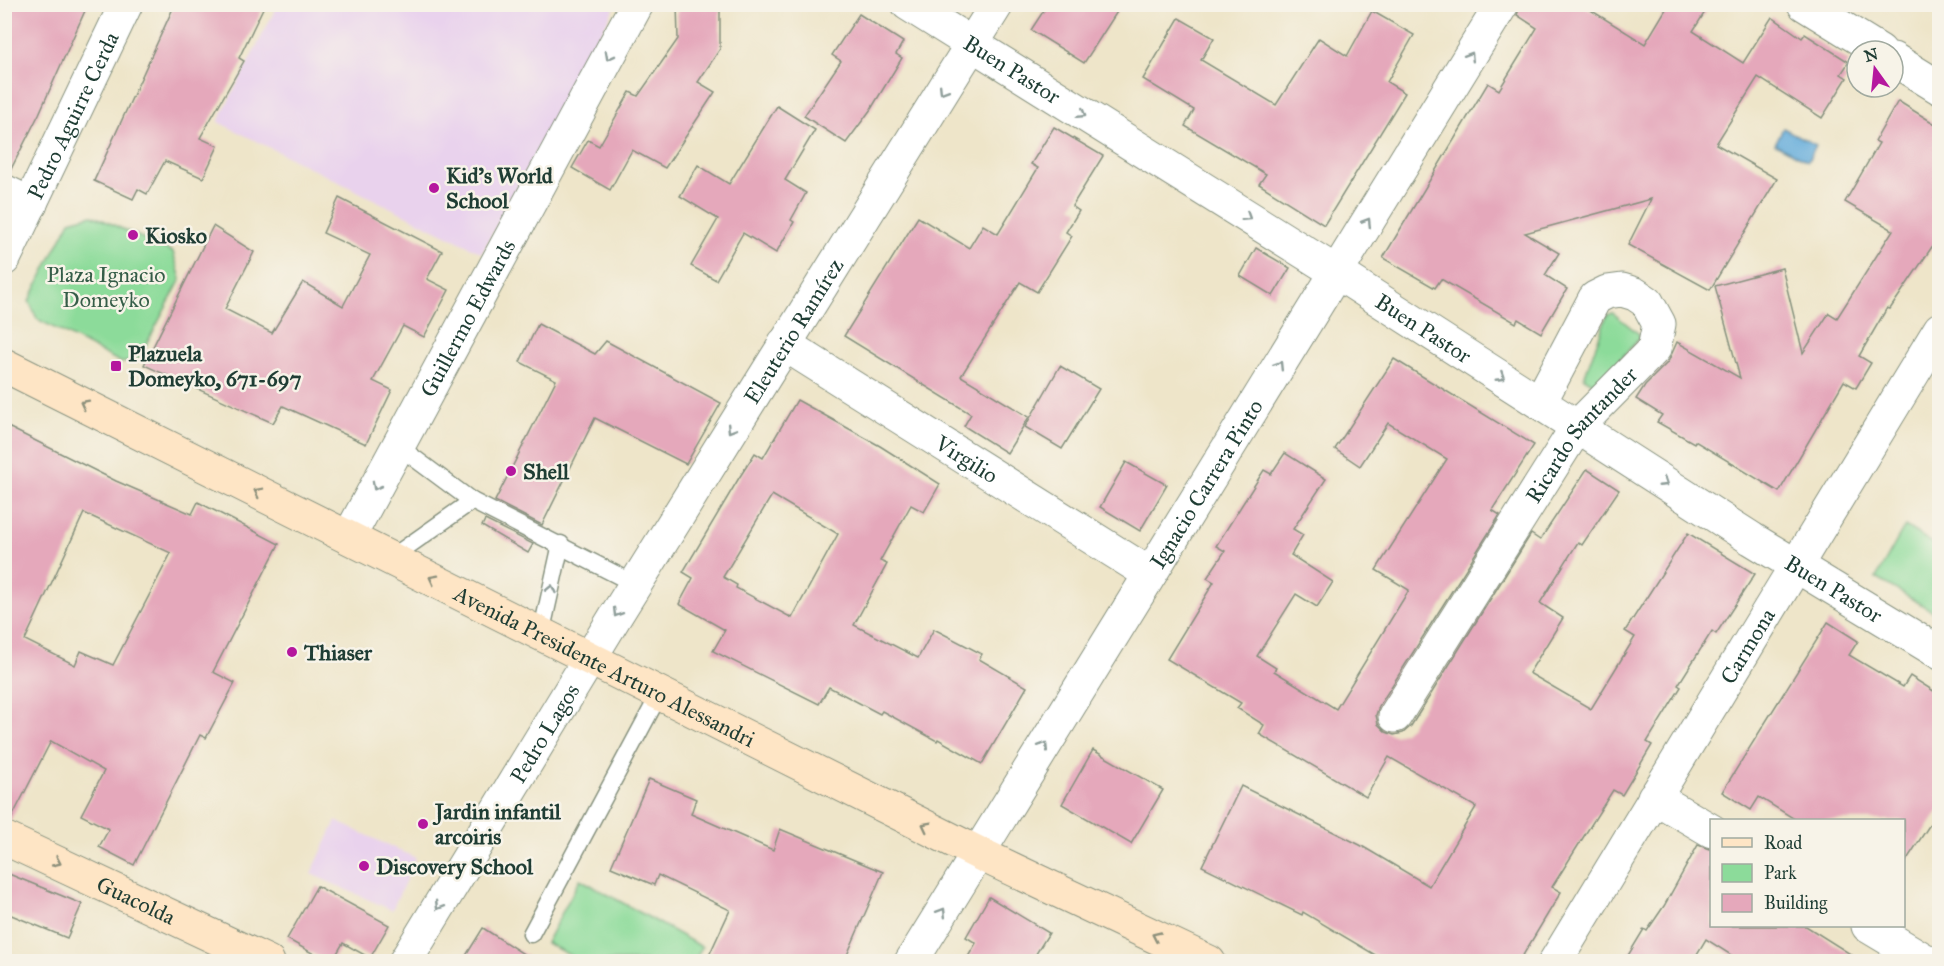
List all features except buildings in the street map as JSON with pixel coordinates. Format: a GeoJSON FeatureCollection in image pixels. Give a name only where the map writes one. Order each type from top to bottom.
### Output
{"type":"FeatureCollection","features":[{"type":"Feature","properties":{"kind":"main road","name":"Avenida Presidente Arturo Alessandri"},"geometry":{"type":"LineString","coordinates":[[4,364],[978,852],[1209,962]]}},
{"type":"Feature","properties":{"kind":"main road","name":"Guacolda"},"geometry":{"type":"LineString","coordinates":[[4,837],[268,962]]}},
{"type":"Feature","properties":{"kind":"street","name":"Pedro Aguirre Cerda"},"geometry":{"type":"LineString","coordinates":[[4,259],[18,198],[126,4]]}},
{"type":"Feature","properties":{"kind":"street","name":"Guillermo Edwards"},"geometry":{"type":"LineString","coordinates":[[349,537],[637,4]]}},
{"type":"Feature","properties":{"kind":"street","name":"Buen Pastor"},"geometry":{"type":"LineString","coordinates":[[908,4],[971,46],[1336,272],[1794,566],[1940,653]]}},
{"type":"Feature","properties":{"kind":"street","name":"Eleuterio Ramírez"},"geometry":{"type":"LineString","coordinates":[[590,658],[997,4]]}},
{"type":"Feature","properties":{"kind":"street","name":"Ignacio Carrera Pinto"},"geometry":{"type":"LineString","coordinates":[[911,962],[1502,4]]}},
{"type":"Feature","properties":{"kind":"street"},"geometry":{"type":"LineString","coordinates":[[1804,4],[1861,39]]}},
{"type":"Feature","properties":{"kind":"street"},"geometry":{"type":"LineString","coordinates":[[1905,66],[1940,88]]}},
{"type":"Feature","properties":{"kind":"street","name":"Ricardo Santander"},"geometry":{"type":"LineString","coordinates":[[1395,716],[1577,427],[1654,349],[1659,324],[1647,302],[1635,294],[1622,291],[1608,292],[1595,298],[1540,402]]}},
{"type":"Feature","properties":{"kind":"street","name":"Carmona"},"geometry":{"type":"LineString","coordinates":[[1555,962],[1940,329]]}},
{"type":"Feature","properties":{"kind":"street","name":"Virgilio"},"geometry":{"type":"LineString","coordinates":[[784,344],[1150,574]]}},
{"type":"Feature","properties":{"kind":"street","name":"Pedro Lagos"},"geometry":{"type":"LineString","coordinates":[[405,962],[590,658]]}},
{"type":"Feature","properties":{"kind":"street"},"geometry":{"type":"LineString","coordinates":[[1654,797],[1710,830]]}},
{"type":"Feature","properties":{"kind":"street"},"geometry":{"type":"LineString","coordinates":[[1870,927],[1928,962]]}},
{"type":"Feature","properties":{"kind":"lane"},"geometry":{"type":"LineString","coordinates":[[398,447],[472,501],[561,544],[635,584]]}},
{"type":"Feature","properties":{"kind":"lane"},"geometry":{"type":"LineString","coordinates":[[391,558],[472,501]]}},
{"type":"Feature","properties":{"kind":"lane"},"geometry":{"type":"LineString","coordinates":[[541,634],[561,544]]}},
{"type":"Feature","properties":{"kind":"lane"},"geometry":{"type":"LineString","coordinates":[[531,934],[660,693]]}},
{"type":"Feature","properties":{"kind":"shaded area","name":"Kid's World School"},"geometry":{"type":"Polygon","coordinates":[[[278,4],[616,5],[482,253],[218,122],[278,4]]]}},
{"type":"Feature","properties":{"kind":"shaded area","name":"Discovery School"},"geometry":{"type":"Polygon","coordinates":[[[336,821],[416,858],[392,910],[311,874],[336,821]]]}},
{"type":"Feature","properties":{"kind":"green space","name":"Plaza Ignacio Domeyko"},"geometry":{"type":"Polygon","coordinates":[[[92,215],[173,252],[181,279],[139,358],[122,363],[37,319],[29,301],[70,221],[92,215]]]}},
{"type":"Feature","properties":{"kind":"green space"},"geometry":{"type":"Polygon","coordinates":[[[1613,313],[1639,334],[1640,338],[1596,385],[1584,378],[1607,315],[1613,313]]]}},
{"type":"Feature","properties":{"kind":"green space"},"geometry":{"type":"Polygon","coordinates":[[[1905,526],[1939,547],[1939,615],[1876,578],[1905,526]]]}},
{"type":"Feature","properties":{"kind":"green space"},"geometry":{"type":"Polygon","coordinates":[[[580,879],[702,947],[694,961],[581,961],[546,943],[580,879]]]}},
{"type":"Feature","properties":{"kind":"water"},"geometry":{"type":"Polygon","coordinates":[[[1783,128],[1816,145],[1808,161],[1775,144],[1783,128]]]}},
{"type":"Feature","properties":{"kind":"place","name":"Kid's World School"},"geometry":{"type":"Point","coordinates":[434,188]}},
{"type":"Feature","properties":{"kind":"place","name":"Kiosko"},"geometry":{"type":"Point","coordinates":[133,235]}},
{"type":"Feature","properties":{"kind":"place","name":"Plazuela Domeyko, 671-697"},"geometry":{"type":"Point","coordinates":[116,366]}},
{"type":"Feature","properties":{"kind":"place","name":"Shell"},"geometry":{"type":"Point","coordinates":[511,471]}},
{"type":"Feature","properties":{"kind":"place","name":"Thiaser"},"geometry":{"type":"Point","coordinates":[292,652]}},
{"type":"Feature","properties":{"kind":"place","name":"Jardin infantil arcoiris"},"geometry":{"type":"Point","coordinates":[423,824]}},
{"type":"Feature","properties":{"kind":"place","name":"Discovery School"},"geometry":{"type":"Point","coordinates":[364,866]}}]}
